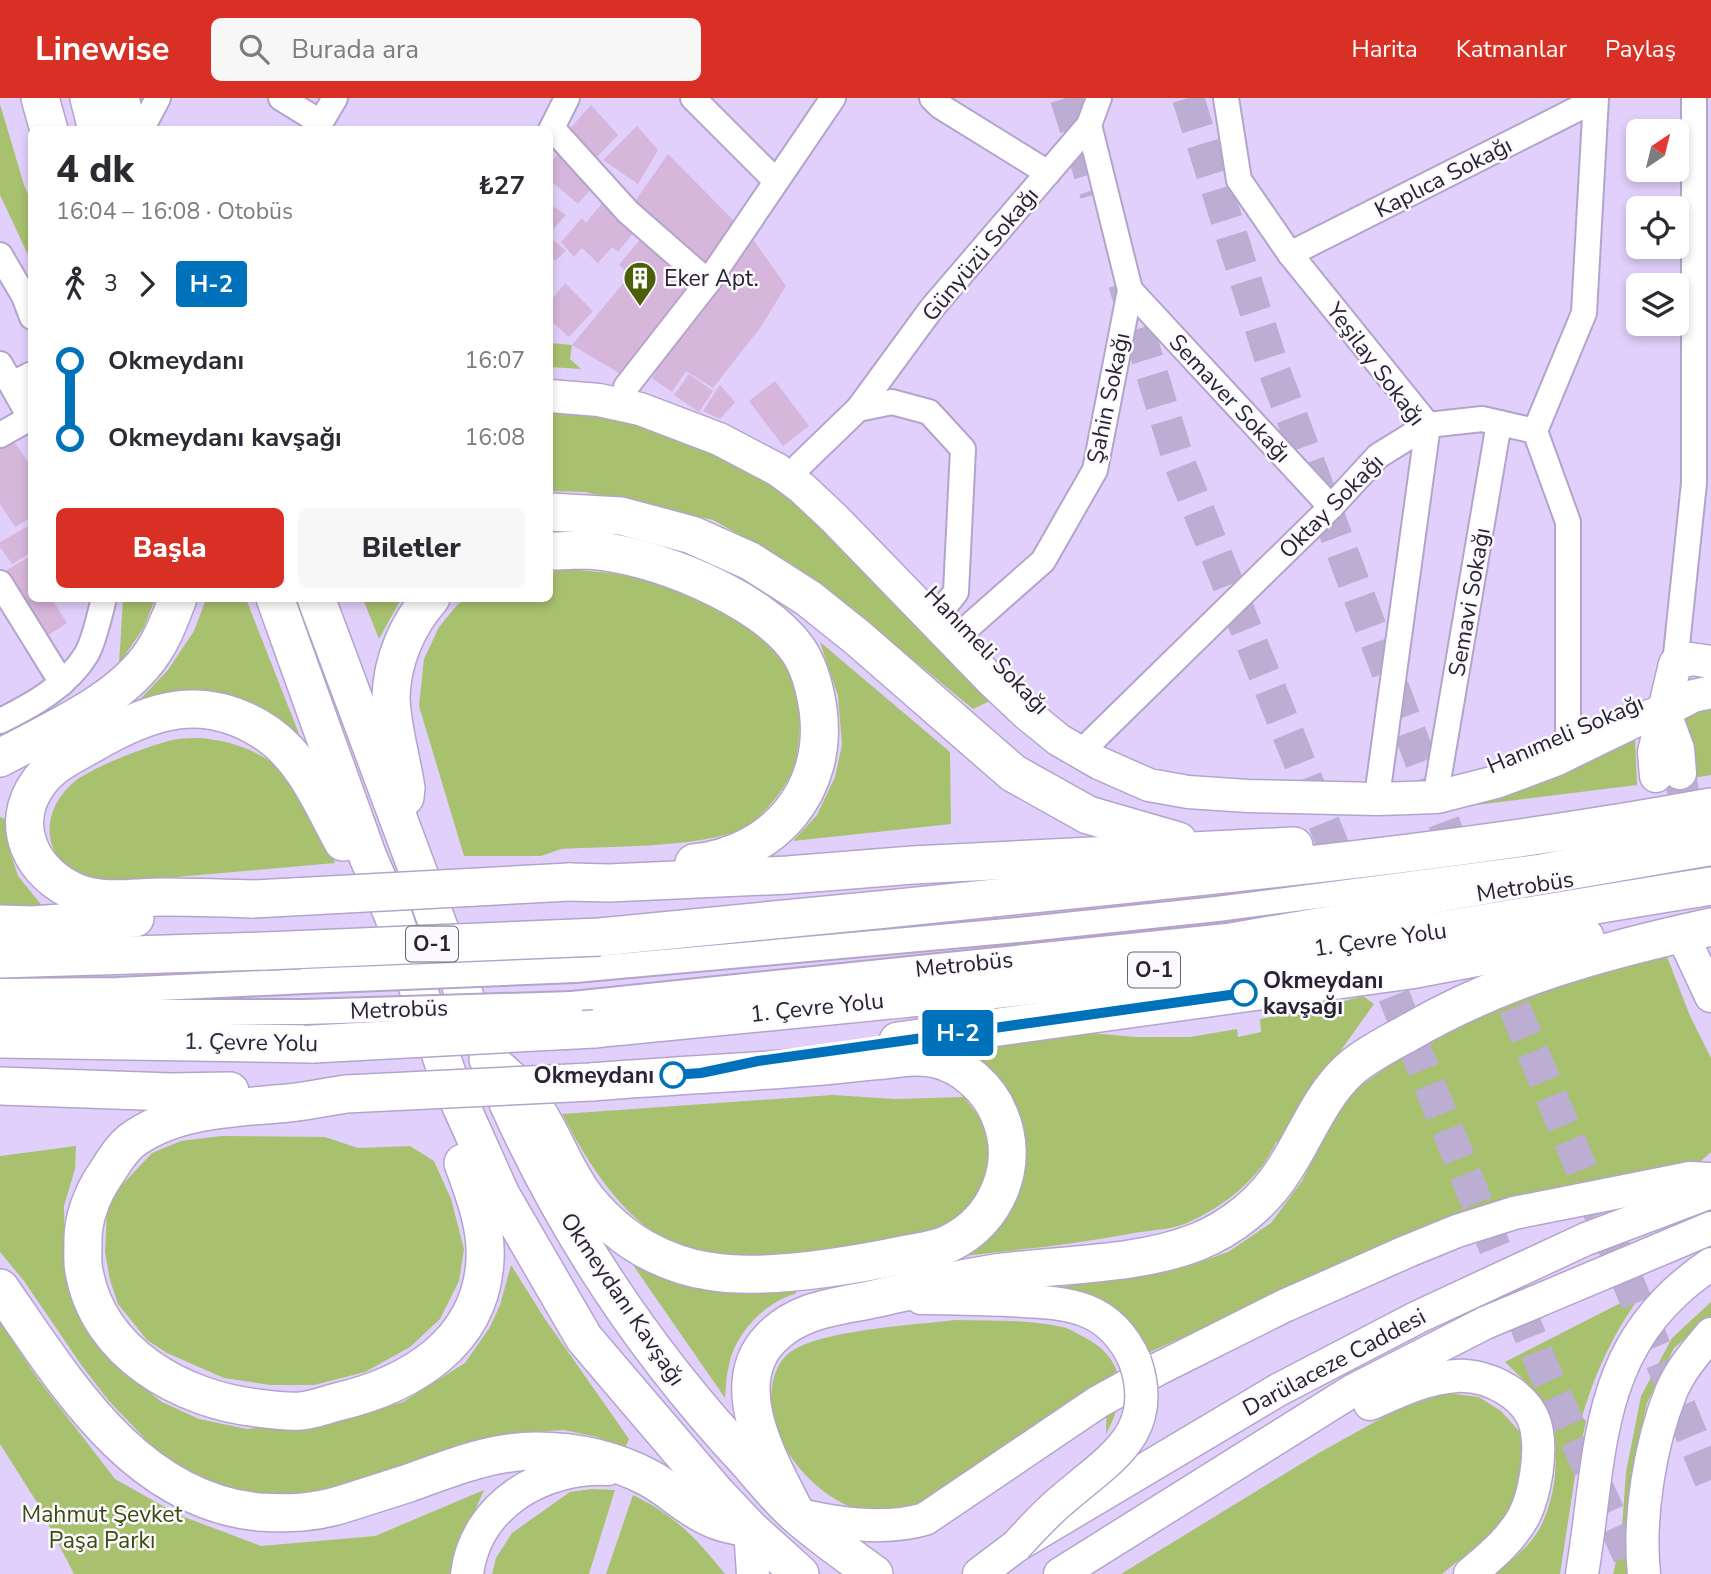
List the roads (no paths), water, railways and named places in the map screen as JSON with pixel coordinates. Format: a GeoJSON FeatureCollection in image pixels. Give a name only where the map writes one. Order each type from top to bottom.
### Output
{"type":"FeatureCollection","features":[{"type":"Feature","properties":{"kind":"highway"},"geometry":{"type":"LineString","coordinates":[[89,98],[96,126]]}},
{"type":"Feature","properties":{"kind":"highway"},"geometry":{"type":"LineString","coordinates":[[120,98],[127,126]]}},
{"type":"Feature","properties":{"kind":"highway"},"geometry":{"type":"LineString","coordinates":[[553,512],[621,516],[692,534],[750,561],[808,598],[876,653],[1013,773],[1049,795],[1088,815],[1124,827],[1181,842],[1221,848]]}},
{"type":"Feature","properties":{"kind":"highway"},"geometry":{"type":"LineString","coordinates":[[553,551],[588,550],[640,560],[708,584],[753,607],[782,631],[799,651],[815,688],[821,732],[816,762],[805,793],[788,817],[762,841],[732,856],[702,863],[600,874],[569,883]]}},
{"type":"Feature","properties":{"kind":"highway"},"geometry":{"type":"LineString","coordinates":[[0,758],[96,705],[125,682],[153,653],[176,602]]}},
{"type":"Feature","properties":{"kind":"highway"},"geometry":{"type":"LineString","coordinates":[[276,602],[368,857],[393,915],[449,1079],[455,1143],[480,1211],[485,1260],[481,1286],[472,1311],[449,1347],[428,1364],[368,1395],[301,1411],[233,1405],[206,1397],[167,1381],[137,1360],[113,1336],[101,1316],[83,1270],[83,1238],[87,1213],[98,1185],[129,1143],[146,1131],[197,1113],[346,1094],[591,1082],[913,1057],[934,1058],[952,1063],[972,1078],[994,1101],[1007,1131],[1008,1160],[1001,1187],[991,1209],[970,1231],[946,1245],[867,1262],[820,1268],[757,1274],[710,1272],[679,1264],[645,1249],[622,1234],[575,1183],[528,1098],[488,1059]]}},
{"type":"Feature","properties":{"kind":"highway","name":"Okmeydanı Kavşağı"},"geometry":{"type":"LineString","coordinates":[[317,602],[488,1059],[534,1160],[573,1230],[670,1374],[725,1438],[796,1514],[874,1574]]}},
{"type":"Feature","properties":{"kind":"highway"},"geometry":{"type":"LineString","coordinates":[[341,602],[361,664],[369,701],[371,746]]}},
{"type":"Feature","properties":{"kind":"highway"},"geometry":{"type":"LineString","coordinates":[[401,826],[406,788],[391,698],[396,663],[408,629],[428,602]]}},
{"type":"Feature","properties":{"kind":"highway"},"geometry":{"type":"LineString","coordinates":[[393,915],[353,861],[314,787],[296,761],[270,735],[245,721],[216,710],[187,708],[160,712],[134,721],[50,769],[29,799],[24,832],[37,864],[54,879],[77,892],[94,897],[114,898],[253,899],[569,883],[788,875],[913,865],[1336,843],[1428,851]]}},
{"type":"Feature","properties":{"kind":"highway","name":"O-1"},"geometry":{"type":"LineString","coordinates":[[0,960],[600,937],[859,914],[1231,875],[1428,851],[1711,807]]}},
{"type":"Feature","properties":{"kind":"highway","name":"1. Çevre Yolu"},"geometry":{"type":"LineString","coordinates":[[0,1038],[583,1016],[1028,985],[1225,962],[1401,937],[1711,886]]}},
{"type":"Feature","properties":{"kind":"highway"},"geometry":{"type":"LineString","coordinates":[[0,924],[32,925],[119,919],[183,912],[253,899]]}},
{"type":"Feature","properties":{"kind":"highway"},"geometry":{"type":"LineString","coordinates":[[701,1073],[758,1061],[1410,970],[1585,937],[1706,939]]}},
{"type":"Feature","properties":{"kind":"highway"},"geometry":{"type":"LineString","coordinates":[[796,1514],[756,1424],[751,1398],[751,1372],[758,1352],[770,1338],[797,1318],[822,1309],[971,1276],[1167,1251],[1214,1234],[1242,1217],[1267,1193],[1284,1171],[1331,1088],[1351,1068],[1379,1049],[1455,1007],[1598,953],[1706,939]]}},
{"type":"Feature","properties":{"kind":"highway","name":"Okmeydanı Kavşağı"},"geometry":{"type":"LineString","coordinates":[[449,1079],[501,1195],[584,1338],[668,1438],[750,1529],[800,1574]]}},
{"type":"Feature","properties":{"kind":"highway"},"geometry":{"type":"LineString","coordinates":[[0,1086],[346,1094]]}},
{"type":"Feature","properties":{"kind":"highway"},"geometry":{"type":"LineString","coordinates":[[0,1288],[72,1390],[103,1427],[133,1455],[169,1481],[205,1501],[242,1510],[285,1514],[318,1511],[467,1462],[511,1452],[538,1451],[610,1461],[648,1477],[710,1518],[750,1529]]}},
{"type":"Feature","properties":{"kind":"main road","name":"Hanımeli Sokağı"},"geometry":{"type":"LineString","coordinates":[[553,377],[572,377],[619,395],[720,423],[766,444],[794,471],[822,483],[938,613],[992,681],[1027,714],[1059,740],[1152,770],[1378,791],[1421,783],[1438,789],[1452,779],[1635,721],[1669,689]]}},
{"type":"Feature","properties":{"kind":"main road","name":"Hanımeli Sokağı"},"geometry":{"type":"LineString","coordinates":[[553,396],[619,395]]}},
{"type":"Feature","properties":{"kind":"main road","name":"Hanımeli Sokağı"},"geometry":{"type":"LineString","coordinates":[[938,613],[966,629],[1026,695],[1087,748]]}},
{"type":"Feature","properties":{"kind":"main road"},"geometry":{"type":"LineString","coordinates":[[1668,775],[1654,752],[1669,689],[1697,658],[1711,662]]}},
{"type":"Feature","properties":{"kind":"main road"},"geometry":{"type":"LineString","coordinates":[[1669,689],[1693,696],[1711,692]]}},
{"type":"Feature","properties":{"kind":"main road"},"geometry":{"type":"LineString","coordinates":[[1706,939],[1711,996]]}},
{"type":"Feature","properties":{"kind":"main road"},"geometry":{"type":"LineString","coordinates":[[796,1514],[881,1526],[905,1525],[925,1519],[1098,1402],[1284,1306],[1408,1251],[1457,1231],[1525,1210],[1690,1178],[1711,1179]]}},
{"type":"Feature","properties":{"kind":"main road","name":"Darülaceze Caddesi"},"geometry":{"type":"LineString","coordinates":[[979,1574],[1016,1546],[1278,1390],[1418,1317],[1525,1266],[1586,1239],[1711,1192]]}},
{"type":"Feature","properties":{"kind":"main road","name":"Darülaceze Caddesi"},"geometry":{"type":"LineString","coordinates":[[1060,1574],[1352,1391],[1485,1323],[1711,1228]]}},
{"type":"Feature","properties":{"kind":"main road"},"geometry":{"type":"LineString","coordinates":[[1582,1574],[1597,1458],[1605,1415],[1621,1364],[1647,1322],[1664,1303],[1711,1264]]}},
{"type":"Feature","properties":{"kind":"main road"},"geometry":{"type":"LineString","coordinates":[[874,1299],[975,1298],[1065,1304],[1095,1315],[1115,1328],[1128,1344],[1141,1378],[1142,1402],[1139,1420],[1130,1437],[1115,1457],[1060,1501],[1016,1546]]}},
{"type":"Feature","properties":{"kind":"main road"},"geometry":{"type":"LineString","coordinates":[[1644,1574],[1646,1492],[1656,1438],[1671,1391],[1686,1364],[1711,1335]]}},
{"type":"Feature","properties":{"kind":"main road"},"geometry":{"type":"LineString","coordinates":[[1286,1434],[1434,1378],[1459,1376],[1481,1379],[1506,1389],[1525,1405],[1537,1431],[1534,1491],[1524,1515],[1508,1541],[1470,1574]]}},
{"type":"Feature","properties":{"kind":"main road"},"geometry":{"type":"LineString","coordinates":[[467,1574],[473,1548],[482,1529],[525,1487],[568,1471],[591,1468],[628,1470]]}},
{"type":"Feature","properties":{"kind":"main road"},"geometry":{"type":"LineString","coordinates":[[750,1529],[752,1574]]}},
{"type":"Feature","properties":{"kind":"street"},"geometry":{"type":"LineString","coordinates":[[281,98],[318,126],[335,98]]}},
{"type":"Feature","properties":{"kind":"street"},"geometry":{"type":"LineString","coordinates":[[553,126],[567,98]]}},
{"type":"Feature","properties":{"kind":"street"},"geometry":{"type":"LineString","coordinates":[[692,98],[776,181]]}},
{"type":"Feature","properties":{"kind":"street"},"geometry":{"type":"LineString","coordinates":[[619,395],[708,282],[833,98]]}},
{"type":"Feature","properties":{"kind":"street"},"geometry":{"type":"LineString","coordinates":[[932,98],[940,106],[1048,173]]}},
{"type":"Feature","properties":{"kind":"street","name":"Günyüzü Sokağı"},"geometry":{"type":"LineString","coordinates":[[794,471],[858,409],[932,308],[1089,125],[1099,98]]}},
{"type":"Feature","properties":{"kind":"street","name":"Yeşilay Sokağı"},"geometry":{"type":"LineString","coordinates":[[1226,98],[1239,180],[1290,254],[1427,425],[1378,791]]}},
{"type":"Feature","properties":{"kind":"street"},"geometry":{"type":"LineString","coordinates":[[1669,689],[1694,484],[1694,98]]}},
{"type":"Feature","properties":{"kind":"street"},"geometry":{"type":"LineString","coordinates":[[144,126],[164,99]]}},
{"type":"Feature","properties":{"kind":"street"},"geometry":{"type":"LineString","coordinates":[[1568,744],[1568,522],[1535,431],[1584,313],[1596,99]]}},
{"type":"Feature","properties":{"kind":"street","name":"Kaplıca Sokağı"},"geometry":{"type":"LineString","coordinates":[[1290,254],[1596,99]]}},
{"type":"Feature","properties":{"kind":"street","name":"Şahin Sokağı"},"geometry":{"type":"LineString","coordinates":[[966,629],[1043,561],[1094,470],[1130,290],[1089,125]]}},
{"type":"Feature","properties":{"kind":"street"},"geometry":{"type":"LineString","coordinates":[[553,132],[628,212],[708,282]]}},
{"type":"Feature","properties":{"kind":"street"},"geometry":{"type":"LineString","coordinates":[[0,255],[28,306]]}},
{"type":"Feature","properties":{"kind":"street","name":"Semaver Sokağı"},"geometry":{"type":"LineString","coordinates":[[1130,290],[1331,507]]}},
{"type":"Feature","properties":{"kind":"street"},"geometry":{"type":"LineString","coordinates":[[13,372],[28,411]]}},
{"type":"Feature","properties":{"kind":"street"},"geometry":{"type":"LineString","coordinates":[[858,409],[892,402],[929,412],[963,449],[956,592],[938,613]]}},
{"type":"Feature","properties":{"kind":"street","name":"Oktay Sokağı"},"geometry":{"type":"LineString","coordinates":[[1087,748],[1331,507],[1378,456],[1427,425],[1482,419],[1535,431]]}},
{"type":"Feature","properties":{"kind":"street"},"geometry":{"type":"LineString","coordinates":[[0,435],[28,421]]}},
{"type":"Feature","properties":{"kind":"street","name":"Semavi Sokağı"},"geometry":{"type":"LineString","coordinates":[[1438,789],[1499,423]]}},
{"type":"Feature","properties":{"kind":"street"},"geometry":{"type":"LineString","coordinates":[[0,583],[62,683]]}},
{"type":"Feature","properties":{"kind":"street"},"geometry":{"type":"LineString","coordinates":[[0,721],[22,710],[62,683],[87,654],[103,602]]}},
{"type":"Feature","properties":{"kind":"street","name":"Metrobüs"},"geometry":{"type":"LineString","coordinates":[[0,991],[118,990],[575,970],[1018,930],[1217,909],[1539,867],[1711,833]]}},
{"type":"Feature","properties":{"kind":"street","name":"Metrobüs"},"geometry":{"type":"LineString","coordinates":[[583,1016],[1227,936],[1711,853]]}},
{"type":"Feature","properties":{"kind":"street"},"geometry":{"type":"LineString","coordinates":[[0,1012],[309,1028]]}},
{"type":"Feature","properties":{"kind":"tunnel"},"geometry":{"type":"LineString","coordinates":[[1066,98],[1096,194]]}},
{"type":"Feature","properties":{"kind":"tunnel"},"geometry":{"type":"LineString","coordinates":[[1188,98],[1274,370],[1461,868]]}},
{"type":"Feature","properties":{"kind":"tunnel"},"geometry":{"type":"LineString","coordinates":[[1124,283],[1179,462],[1348,883]]}},
{"type":"Feature","properties":{"kind":"tunnel"},"geometry":{"type":"LineString","coordinates":[[1680,773],[1709,948]]}},
{"type":"Feature","properties":{"kind":"tunnel"},"geometry":{"type":"LineString","coordinates":[[1376,951],[1543,1368],[1637,1574]]}},
{"type":"Feature","properties":{"kind":"tunnel"},"geometry":{"type":"LineString","coordinates":[[1496,963],[1711,1482]]}},
{"type":"Feature","properties":{"kind":"place","name":"Eker Apt."},"geometry":{"type":"Point","coordinates":[640,308]}},
{"type":"Feature","properties":{"kind":"place","name":"Okmeydanı kavşağı"},"geometry":{"type":"Point","coordinates":[1244,993]}},
{"type":"Feature","properties":{"kind":"place","name":"Okmeydanı"},"geometry":{"type":"Point","coordinates":[673,1075]}},
{"type":"Feature","properties":{"kind":"park label","name":"Mahmut Şevket Paşa Parkı"},"geometry":{"type":"Point","coordinates":[102,1527]}}]}
